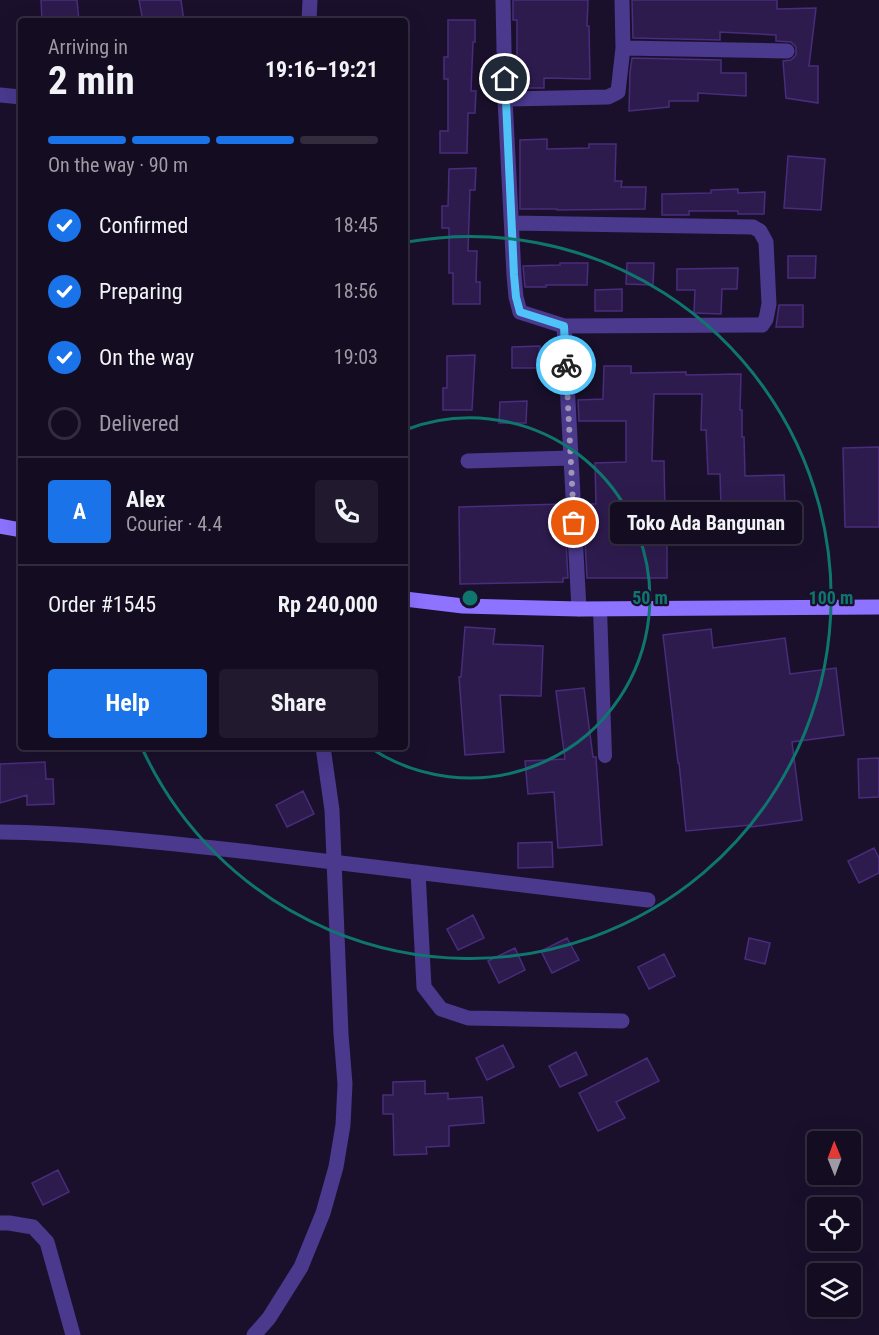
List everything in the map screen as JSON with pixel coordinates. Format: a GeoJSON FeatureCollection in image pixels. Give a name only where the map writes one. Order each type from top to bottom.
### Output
{"type":"FeatureCollection","features":[{"type":"Feature","properties":{"kind":"main road"},"geometry":{"type":"LineString","coordinates":[[0,526],[18,529]]}},
{"type":"Feature","properties":{"kind":"main road"},"geometry":{"type":"LineString","coordinates":[[408,599],[463,606],[579,609],[879,607]]}},
{"type":"Feature","properties":{"kind":"street"},"geometry":{"type":"LineString","coordinates":[[309,18],[310,0]]}},
{"type":"Feature","properties":{"kind":"street"},"geometry":{"type":"LineString","coordinates":[[503,0],[505,99],[514,275],[520,312],[564,326],[762,325],[766,318],[769,304],[766,242],[759,231],[753,227],[512,223]]}},
{"type":"Feature","properties":{"kind":"street"},"geometry":{"type":"LineString","coordinates":[[505,99],[608,97],[618,92],[623,48],[622,0]]}},
{"type":"Feature","properties":{"kind":"street"},"geometry":{"type":"LineString","coordinates":[[623,48],[787,51]]}},
{"type":"Feature","properties":{"kind":"street"},"geometry":{"type":"LineString","coordinates":[[0,95],[18,97]]}},
{"type":"Feature","properties":{"kind":"street"},"geometry":{"type":"LineString","coordinates":[[564,326],[579,609]]}},
{"type":"Feature","properties":{"kind":"street"},"geometry":{"type":"LineString","coordinates":[[468,461],[571,458]]}},
{"type":"Feature","properties":{"kind":"street"},"geometry":{"type":"LineString","coordinates":[[260,1333],[301,1267],[323,1212],[336,1167],[343,1125],[345,1084],[332,810],[323,750]]}},
{"type":"Feature","properties":{"kind":"street"},"geometry":{"type":"LineString","coordinates":[[0,832],[45,833],[159,842],[648,900]]}},
{"type":"Feature","properties":{"kind":"street"},"geometry":{"type":"LineString","coordinates":[[418,872],[424,987],[441,1009],[468,1018],[622,1021]]}},
{"type":"Feature","properties":{"kind":"street"},"geometry":{"type":"LineString","coordinates":[[0,1223],[33,1227],[47,1242],[73,1335]]}},
{"type":"Feature","properties":{"kind":"lane"},"geometry":{"type":"LineString","coordinates":[[600,609],[605,756]]}},
{"type":"Feature","properties":{"kind":"building"},"geometry":{"type":"Polygon","coordinates":[[[41,0],[77,0],[79,18],[42,18],[41,0]]]}},
{"type":"Feature","properties":{"kind":"building"},"geometry":{"type":"Polygon","coordinates":[[[139,0],[181,0],[184,18],[142,18],[139,0]]]}},
{"type":"Feature","properties":{"kind":"building"},"geometry":{"type":"Polygon","coordinates":[[[513,0],[588,0],[590,79],[544,78],[544,88],[517,88],[517,20],[513,20],[513,0]]]}},
{"type":"Feature","properties":{"kind":"building"},"geometry":{"type":"Polygon","coordinates":[[[632,0],[777,0],[777,9],[816,8],[809,66],[818,66],[818,103],[786,98],[783,61],[791,60],[796,55],[796,47],[791,42],[776,41],[776,35],[720,32],[720,40],[633,38],[632,0]]]}},
{"type":"Feature","properties":{"kind":"building"},"geometry":{"type":"Polygon","coordinates":[[[448,20],[475,20],[471,91],[476,91],[475,113],[468,113],[467,153],[440,153],[440,131],[448,131],[448,79],[444,79],[444,57],[448,57],[448,20]]]}},
{"type":"Feature","properties":{"kind":"building"},"geometry":{"type":"Polygon","coordinates":[[[632,58],[721,60],[721,73],[746,73],[746,96],[698,93],[698,101],[669,101],[669,107],[629,111],[632,58]]]}},
{"type":"Feature","properties":{"kind":"building"},"geometry":{"type":"Polygon","coordinates":[[[547,139],[547,149],[589,148],[589,144],[616,144],[615,181],[622,181],[621,187],[646,187],[645,209],[520,209],[520,140],[547,139]]]}},
{"type":"Feature","properties":{"kind":"building"},"geometry":{"type":"Polygon","coordinates":[[[788,156],[825,159],[821,210],[784,208],[788,156]]]}},
{"type":"Feature","properties":{"kind":"building"},"geometry":{"type":"Polygon","coordinates":[[[476,168],[475,190],[470,190],[468,251],[477,251],[476,282],[480,282],[480,304],[453,304],[453,273],[449,273],[449,228],[442,228],[442,206],[448,206],[449,169],[476,168]]]}},
{"type":"Feature","properties":{"kind":"building"},"geometry":{"type":"Polygon","coordinates":[[[738,189],[738,193],[765,192],[764,214],[738,214],[738,211],[689,211],[689,215],[662,215],[662,194],[711,193],[711,190],[738,189]]]}},
{"type":"Feature","properties":{"kind":"building"},"geometry":{"type":"Polygon","coordinates":[[[788,256],[816,256],[815,278],[788,278],[788,256]]]}},
{"type":"Feature","properties":{"kind":"building"},"geometry":{"type":"Polygon","coordinates":[[[560,263],[588,263],[587,285],[525,287],[523,266],[560,265],[560,263]]]}},
{"type":"Feature","properties":{"kind":"building"},"geometry":{"type":"Polygon","coordinates":[[[627,263],[654,263],[653,285],[626,284],[627,263]]]}},
{"type":"Feature","properties":{"kind":"building"},"geometry":{"type":"Polygon","coordinates":[[[738,268],[737,289],[722,289],[721,314],[694,313],[695,290],[677,290],[677,269],[738,268]]]}},
{"type":"Feature","properties":{"kind":"building"},"geometry":{"type":"Polygon","coordinates":[[[622,289],[622,311],[595,311],[595,290],[622,289]]]}},
{"type":"Feature","properties":{"kind":"building"},"geometry":{"type":"Polygon","coordinates":[[[779,305],[803,305],[803,327],[776,327],[779,305]]]}},
{"type":"Feature","properties":{"kind":"building"},"geometry":{"type":"Polygon","coordinates":[[[540,346],[539,368],[512,368],[512,347],[540,346]]]}},
{"type":"Feature","properties":{"kind":"building"},"geometry":{"type":"Polygon","coordinates":[[[475,355],[472,410],[443,410],[443,388],[447,388],[447,356],[475,355]]]}},
{"type":"Feature","properties":{"kind":"building"},"geometry":{"type":"Polygon","coordinates":[[[604,366],[631,366],[631,373],[741,374],[740,410],[742,410],[745,476],[784,475],[786,538],[722,539],[720,474],[708,474],[706,430],[701,430],[702,394],[654,394],[652,461],[664,461],[667,578],[587,578],[583,504],[596,504],[595,463],[626,462],[626,421],[579,421],[578,400],[603,399],[604,366]]]}},
{"type":"Feature","properties":{"kind":"building"},"geometry":{"type":"Polygon","coordinates":[[[527,401],[526,423],[499,423],[500,402],[527,401]]]}},
{"type":"Feature","properties":{"kind":"building"},"geometry":{"type":"Polygon","coordinates":[[[879,447],[879,527],[845,527],[843,448],[879,447]]]}},
{"type":"Feature","properties":{"kind":"building"},"geometry":{"type":"Polygon","coordinates":[[[564,504],[568,578],[563,578],[563,582],[460,584],[459,507],[564,504]]]}},
{"type":"Feature","properties":{"kind":"building"},"geometry":{"type":"Polygon","coordinates":[[[465,627],[495,629],[493,644],[543,646],[541,696],[500,695],[504,752],[465,755],[459,677],[461,677],[465,627]]]}},
{"type":"Feature","properties":{"kind":"building"},"geometry":{"type":"Polygon","coordinates":[[[711,629],[713,648],[785,638],[790,674],[836,668],[844,735],[792,742],[802,820],[751,827],[751,825],[686,831],[663,635],[711,629]]]}},
{"type":"Feature","properties":{"kind":"building"},"geometry":{"type":"Polygon","coordinates":[[[584,688],[593,757],[596,757],[602,845],[558,848],[554,792],[528,794],[525,761],[565,759],[556,691],[584,688]]]}},
{"type":"Feature","properties":{"kind":"building"},"geometry":{"type":"Polygon","coordinates":[[[879,758],[879,797],[859,798],[858,759],[879,758]]]}},
{"type":"Feature","properties":{"kind":"building"},"geometry":{"type":"Polygon","coordinates":[[[45,762],[46,779],[53,779],[54,804],[27,805],[27,795],[0,803],[0,764],[45,762]]]}},
{"type":"Feature","properties":{"kind":"building"},"geometry":{"type":"Polygon","coordinates":[[[303,791],[314,814],[287,827],[276,805],[303,791]]]}},
{"type":"Feature","properties":{"kind":"building"},"geometry":{"type":"Polygon","coordinates":[[[552,842],[553,867],[518,868],[518,843],[552,842]]]}},
{"type":"Feature","properties":{"kind":"building"},"geometry":{"type":"Polygon","coordinates":[[[874,848],[879,858],[879,873],[859,883],[848,861],[874,848]]]}},
{"type":"Feature","properties":{"kind":"building"},"geometry":{"type":"Polygon","coordinates":[[[473,915],[484,938],[458,950],[447,929],[473,915]]]}},
{"type":"Feature","properties":{"kind":"building"},"geometry":{"type":"Polygon","coordinates":[[[567,938],[579,960],[552,973],[541,951],[567,938]]]}},
{"type":"Feature","properties":{"kind":"building"},"geometry":{"type":"Polygon","coordinates":[[[749,938],[770,943],[765,964],[745,959],[749,938]]]}},
{"type":"Feature","properties":{"kind":"building"},"geometry":{"type":"Polygon","coordinates":[[[515,948],[525,970],[499,983],[488,961],[515,948]]]}},
{"type":"Feature","properties":{"kind":"building"},"geometry":{"type":"Polygon","coordinates":[[[664,954],[675,976],[649,989],[638,967],[664,954]]]}},
{"type":"Feature","properties":{"kind":"building"},"geometry":{"type":"Polygon","coordinates":[[[503,1045],[514,1067],[487,1080],[476,1058],[503,1045]]]}},
{"type":"Feature","properties":{"kind":"building"},"geometry":{"type":"Polygon","coordinates":[[[576,1052],[587,1075],[560,1087],[549,1066],[576,1052]]]}},
{"type":"Feature","properties":{"kind":"building"},"geometry":{"type":"Polygon","coordinates":[[[647,1058],[659,1081],[616,1102],[625,1118],[598,1131],[579,1093],[647,1058]]]}},
{"type":"Feature","properties":{"kind":"building"},"geometry":{"type":"Polygon","coordinates":[[[425,1081],[425,1094],[448,1093],[448,1099],[482,1097],[484,1123],[449,1126],[449,1146],[426,1147],[427,1154],[394,1155],[393,1114],[383,1114],[383,1095],[393,1095],[393,1082],[425,1081]]]}},
{"type":"Feature","properties":{"kind":"building"},"geometry":{"type":"Polygon","coordinates":[[[58,1170],[69,1192],[43,1205],[32,1183],[58,1170]]]}},
{"type":"Feature","properties":{"kind":"way so far"},"geometry":{"type":"LineString","coordinates":[[566,365],[574,523]]}},
{"type":"Feature","properties":{"kind":"place","name":"Toko Ada Bangunan"},"geometry":{"type":"Point","coordinates":[574,523]}},
{"type":"Feature","properties":{"kind":"route"},"geometry":{"type":"LineString","coordinates":[[505,79],[516,297],[520,312],[564,326],[566,365]]}}]}
